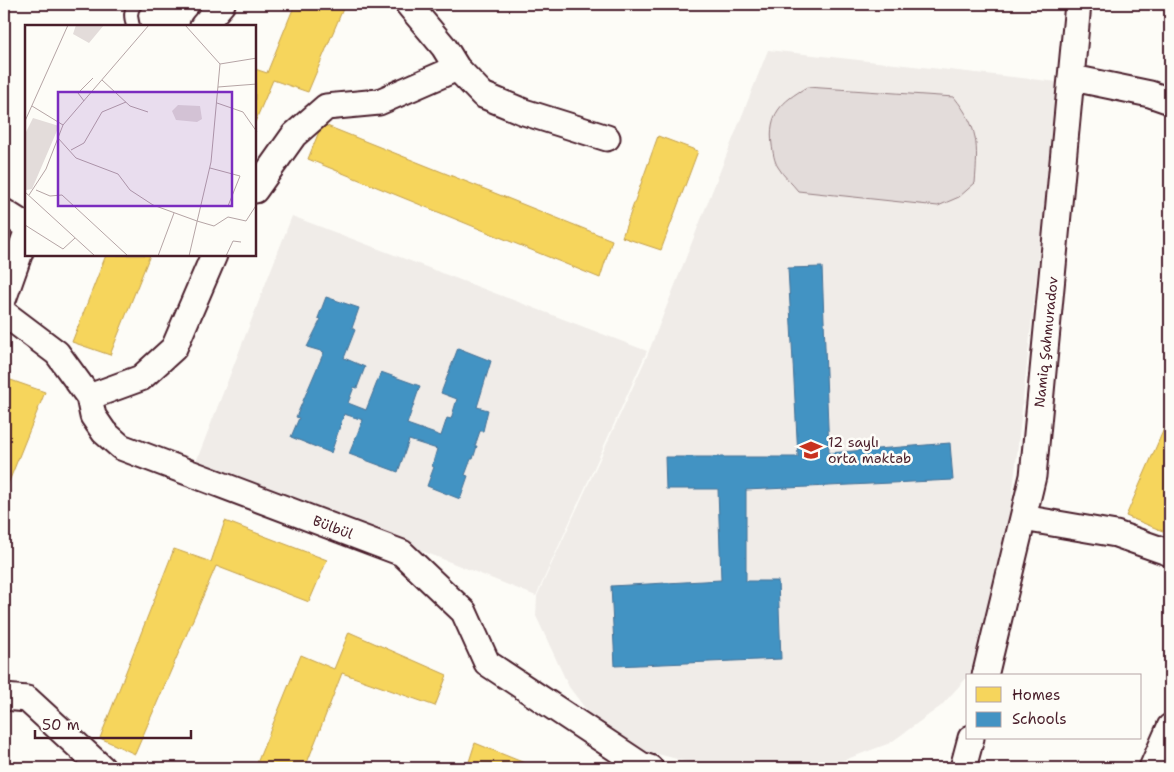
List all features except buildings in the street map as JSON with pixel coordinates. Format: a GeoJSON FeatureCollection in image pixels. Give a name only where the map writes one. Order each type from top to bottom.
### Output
{"type":"FeatureCollection","features":[{"type":"Feature","properties":{"kind":"street"},"geometry":{"type":"LineString","coordinates":[[204,25],[222,4]]}},
{"type":"Feature","properties":{"kind":"street"},"geometry":{"type":"LineString","coordinates":[[408,4],[444,47],[457,68],[483,95],[524,112],[607,138]]}},
{"type":"Feature","properties":{"kind":"street","name":"Namiq Şahmuradov"},"geometry":{"type":"LineString","coordinates":[[985,674],[1033,476],[1073,78],[1078,4]]}},
{"type":"Feature","properties":{"kind":"street"},"geometry":{"type":"LineString","coordinates":[[256,189],[294,135],[326,107],[379,102],[457,68]]}},
{"type":"Feature","properties":{"kind":"street"},"geometry":{"type":"LineString","coordinates":[[1073,78],[1150,94],[1170,101]]}},
{"type":"Feature","properties":{"kind":"street"},"geometry":{"type":"LineString","coordinates":[[4,212],[25,225]]}},
{"type":"Feature","properties":{"kind":"street"},"geometry":{"type":"LineString","coordinates":[[4,297],[25,239]]}},
{"type":"Feature","properties":{"kind":"street"},"geometry":{"type":"LineString","coordinates":[[89,396],[141,378],[174,348],[214,256]]}},
{"type":"Feature","properties":{"kind":"street","name":"Bülbül"},"geometry":{"type":"LineString","coordinates":[[4,313],[58,353],[89,396],[93,416],[104,432],[121,447],[402,553],[464,612],[487,663],[641,765],[650,768]]}},
{"type":"Feature","properties":{"kind":"street"},"geometry":{"type":"LineString","coordinates":[[1023,518],[1116,534],[1170,553]]}},
{"type":"Feature","properties":{"kind":"street"},"geometry":{"type":"LineString","coordinates":[[4,697],[27,699],[102,768]]}},
{"type":"Feature","properties":{"kind":"street"},"geometry":{"type":"LineString","coordinates":[[1152,768],[1170,727]]}},
{"type":"Feature","properties":{"kind":"street"},"geometry":{"type":"LineString","coordinates":[[964,768],[971,740]]}},
{"type":"Feature","properties":{"kind":"lane"},"geometry":{"type":"LineString","coordinates":[[133,25],[130,17],[132,8],[136,4]]}},
{"type":"Feature","properties":{"kind":"shaded area","name":"12 saylı orta məktəb"},"geometry":{"type":"Polygon","coordinates":[[[768,50],[1058,82],[1007,545],[971,673],[966,674],[966,678],[941,706],[890,743],[823,768],[712,768],[642,750],[601,729],[569,687],[536,616],[537,596],[647,356],[768,50]]]}},
{"type":"Feature","properties":{"kind":"shaded area"},"geometry":{"type":"Polygon","coordinates":[[[807,87],[954,97],[968,118],[975,137],[975,183],[959,197],[938,206],[798,191],[777,165],[773,153],[771,134],[774,117],[778,110],[790,98],[807,87]]]}},
{"type":"Feature","properties":{"kind":"shaded area"},"geometry":{"type":"Polygon","coordinates":[[[292,216],[647,351],[536,596],[196,462],[292,216]]]}},
{"type":"Feature","properties":{"kind":"place","name":"12 saylı orta məktəb"},"geometry":{"type":"Point","coordinates":[811,450]}}]}
